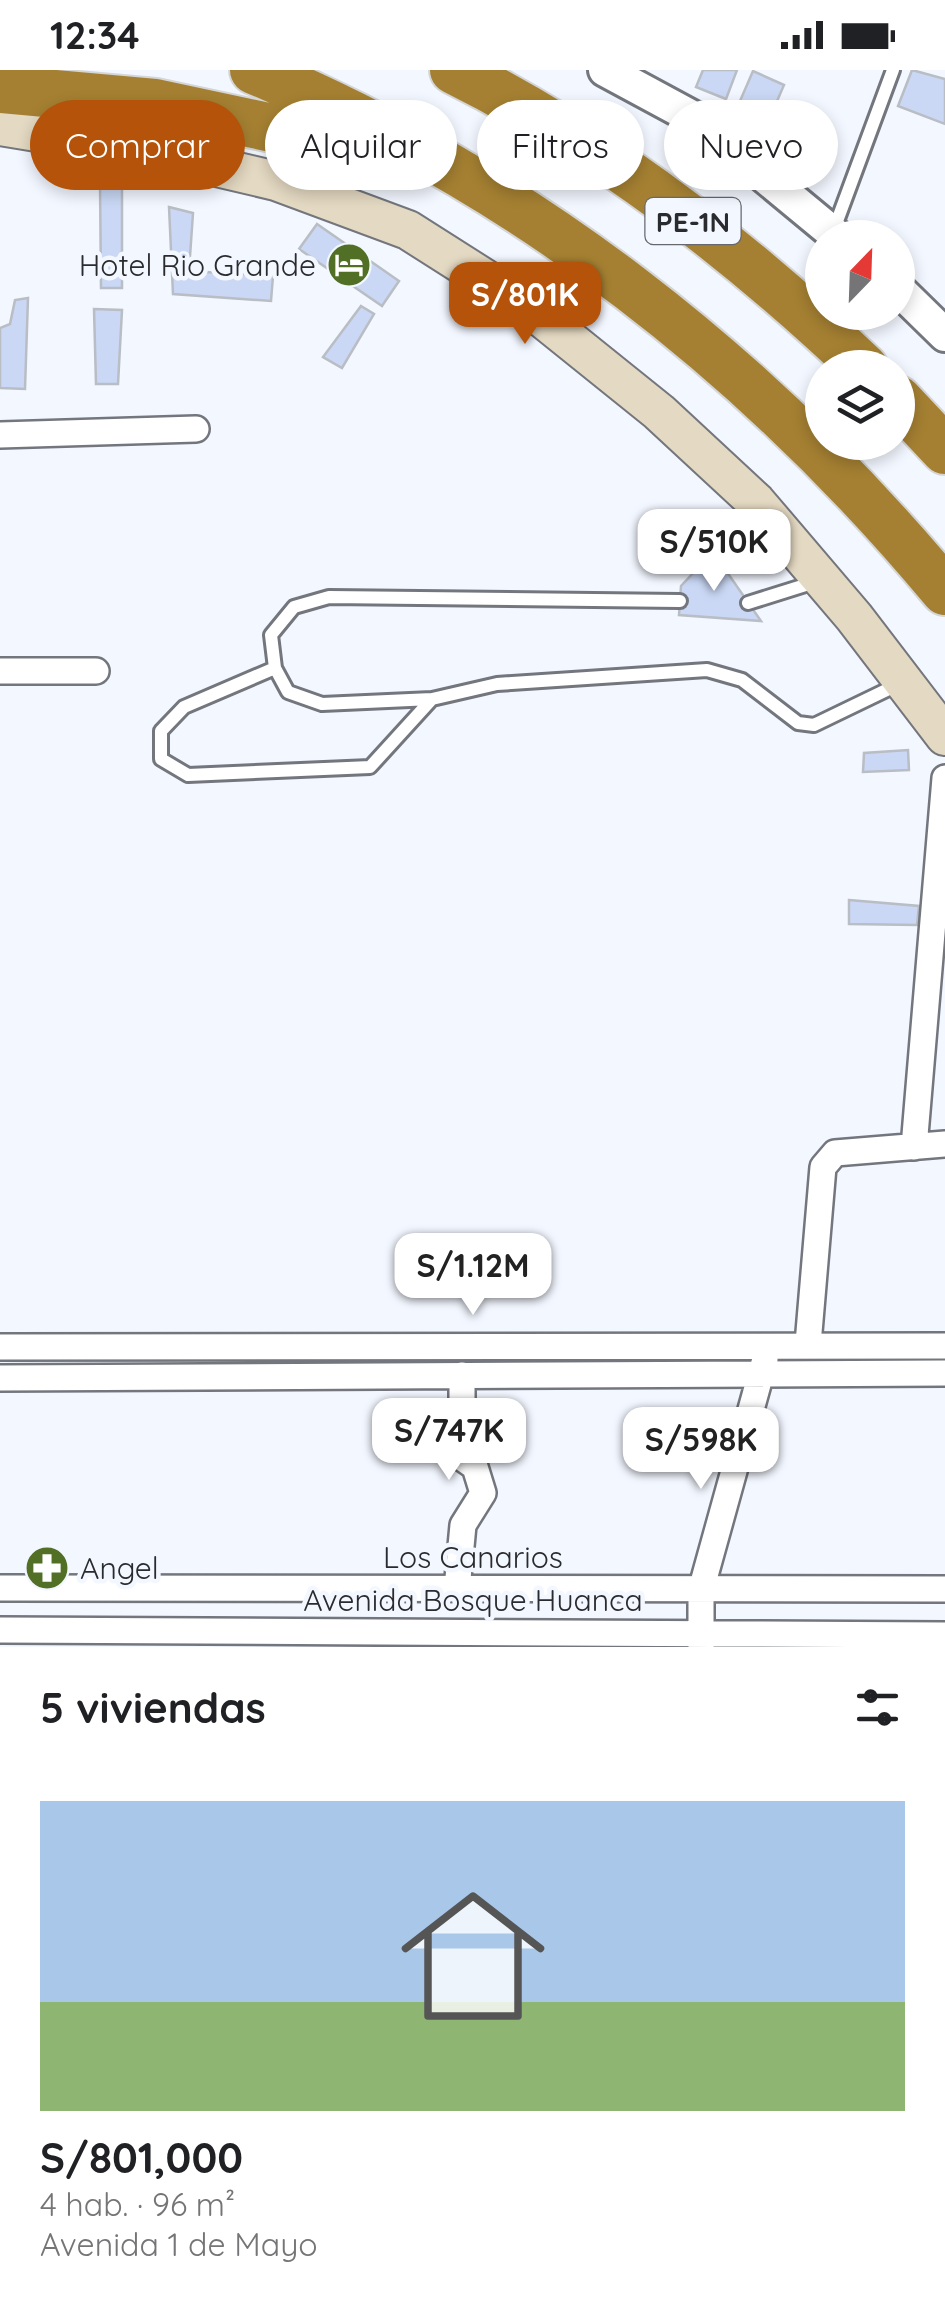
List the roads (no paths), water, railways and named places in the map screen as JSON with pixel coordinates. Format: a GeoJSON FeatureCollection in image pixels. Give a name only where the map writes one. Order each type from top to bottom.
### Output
{"type":"FeatureCollection","features":[{"type":"Feature","properties":{"kind":"highway","name":"PE-1N"},"geometry":{"type":"LineString","coordinates":[[254,70],[316,100]]}},
{"type":"Feature","properties":{"kind":"highway","name":"PE-1N"},"geometry":{"type":"LineString","coordinates":[[454,70],[490,83],[711,234],[843,350]]}},
{"type":"Feature","properties":{"kind":"highway"},"geometry":{"type":"LineString","coordinates":[[0,89],[155,103],[265,128]]}},
{"type":"Feature","properties":{"kind":"highway","name":"PE-1N"},"geometry":{"type":"LineString","coordinates":[[457,170],[560,233],[648,298],[734,371],[891,526],[945,591]]}},
{"type":"Feature","properties":{"kind":"highway"},"geometry":{"type":"LineString","coordinates":[[915,418],[945,450]]}},
{"type":"Feature","properties":{"kind":"highway"},"geometry":{"type":"LineString","coordinates":[[891,526],[945,624]]}},
{"type":"Feature","properties":{"kind":"main road"},"geometry":{"type":"LineString","coordinates":[[0,126],[140,149],[276,181],[408,230],[526,305],[660,412],[756,502],[945,736]]}},
{"type":"Feature","properties":{"kind":"street"},"geometry":{"type":"LineString","coordinates":[[606,70],[694,118],[818,220]]}},
{"type":"Feature","properties":{"kind":"street"},"geometry":{"type":"LineString","coordinates":[[915,306],[945,335]]}},
{"type":"Feature","properties":{"kind":"street"},"geometry":{"type":"LineString","coordinates":[[0,435],[196,429]]}},
{"type":"Feature","properties":{"kind":"street"},"geometry":{"type":"LineString","coordinates":[[0,671],[96,671]]}},
{"type":"Feature","properties":{"kind":"street"},"geometry":{"type":"LineString","coordinates":[[914,1146],[945,778]]}},
{"type":"Feature","properties":{"kind":"street"},"geometry":{"type":"LineString","coordinates":[[808,1344],[822,1167],[835,1153],[945,1144]]}},
{"type":"Feature","properties":{"kind":"street"},"geometry":{"type":"LineString","coordinates":[[702,1641],[701,1590],[763,1374],[766,1344]]}},
{"type":"Feature","properties":{"kind":"street"},"geometry":{"type":"LineString","coordinates":[[0,1347],[945,1346]]}},
{"type":"Feature","properties":{"kind":"street"},"geometry":{"type":"LineString","coordinates":[[0,1378],[945,1373]]}},
{"type":"Feature","properties":{"kind":"street"},"geometry":{"type":"LineString","coordinates":[[457,1590],[463,1525],[482,1493],[476,1467],[462,1458],[462,1375]]}},
{"type":"Feature","properties":{"kind":"street","name":"Los Canarios"},"geometry":{"type":"LineString","coordinates":[[0,1588],[945,1589]]}},
{"type":"Feature","properties":{"kind":"street"},"geometry":{"type":"LineString","coordinates":[[68,1588],[68,1639]]}},
{"type":"Feature","properties":{"kind":"street"},"geometry":{"type":"LineString","coordinates":[[405,1632],[407,1589]]}},
{"type":"Feature","properties":{"kind":"street","name":"Avenida Bosque Huanca"},"geometry":{"type":"LineString","coordinates":[[0,1630],[68,1639],[405,1632],[702,1641],[851,1641],[945,1635]]}},
{"type":"Feature","properties":{"kind":"lane"},"geometry":{"type":"LineString","coordinates":[[841,220],[893,70]]}},
{"type":"Feature","properties":{"kind":"lane"},"geometry":{"type":"LineString","coordinates":[[748,602],[822,580]]}},
{"type":"Feature","properties":{"kind":"lane"},"geometry":{"type":"LineString","coordinates":[[680,601],[329,598],[294,607],[271,635],[275,668],[288,692],[322,704],[432,699],[497,684],[707,670],[742,680],[798,723],[814,725],[904,682]]}},
{"type":"Feature","properties":{"kind":"lane"},"geometry":{"type":"LineString","coordinates":[[275,668],[184,708],[161,730],[161,759],[188,774],[370,767],[432,699]]}},
{"type":"Feature","properties":{"kind":"place","name":"Hotel Rio Grande"},"geometry":{"type":"Point","coordinates":[349,265]}},
{"type":"Feature","properties":{"kind":"place","name":"Angel"},"geometry":{"type":"Point","coordinates":[47,1568]}}]}
